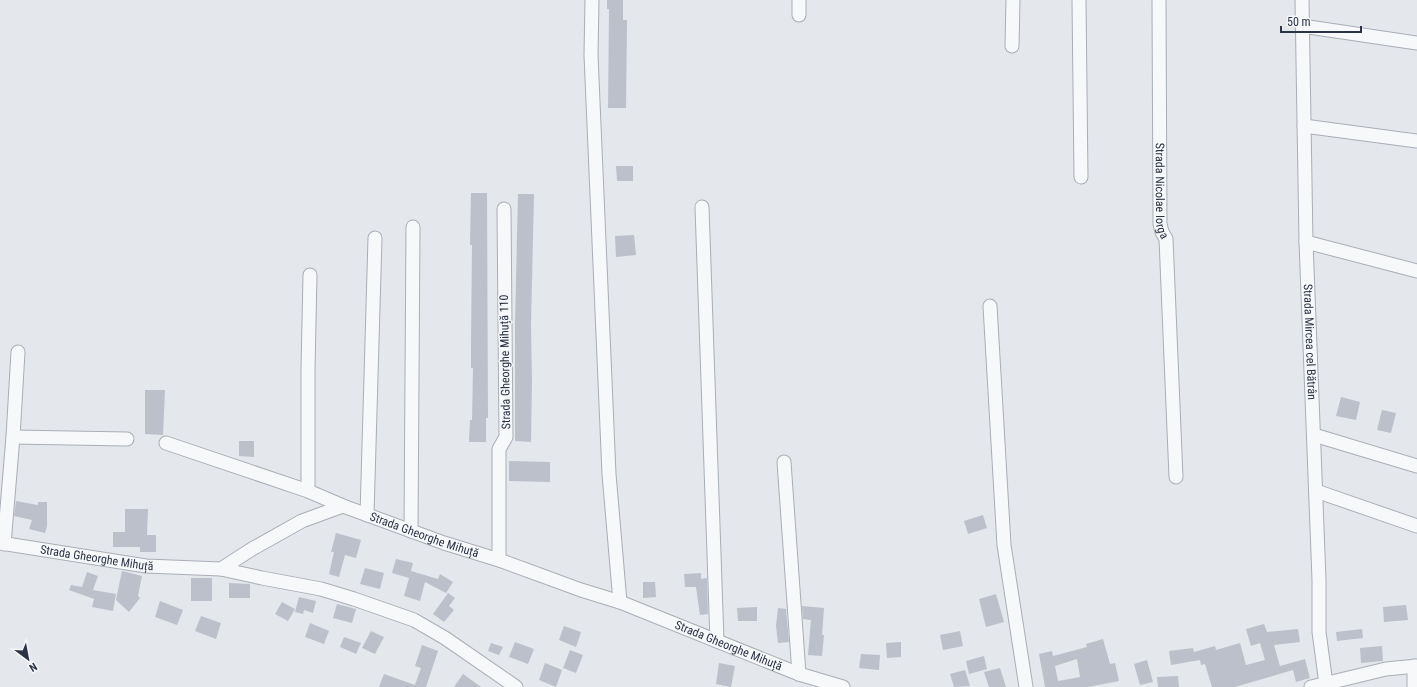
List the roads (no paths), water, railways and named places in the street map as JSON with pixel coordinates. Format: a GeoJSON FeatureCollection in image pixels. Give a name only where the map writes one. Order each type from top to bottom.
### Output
{"type":"FeatureCollection","features":[{"type":"Feature","properties":{"kind":"street"},"geometry":{"type":"LineString","coordinates":[[592,0],[591,55],[609,474],[613,536],[620,602]]}},
{"type":"Feature","properties":{"kind":"street"},"geometry":{"type":"LineString","coordinates":[[799,0],[799,15]]}},
{"type":"Feature","properties":{"kind":"street"},"geometry":{"type":"LineString","coordinates":[[1012,46],[1013,0]]}},
{"type":"Feature","properties":{"kind":"street"},"geometry":{"type":"LineString","coordinates":[[1079,0],[1081,177]]}},
{"type":"Feature","properties":{"kind":"street","name":"Strada Nicolae Iorga"},"geometry":{"type":"LineString","coordinates":[[1159,0],[1160,224],[1166,239],[1176,477]]}},
{"type":"Feature","properties":{"kind":"street","name":"Strada Mircea cel Bătrân"},"geometry":{"type":"LineString","coordinates":[[1302,0],[1306,242],[1316,491],[1319,632],[1326,684]]}},
{"type":"Feature","properties":{"kind":"street"},"geometry":{"type":"LineString","coordinates":[[1302,26],[1417,43]]}},
{"type":"Feature","properties":{"kind":"street"},"geometry":{"type":"LineString","coordinates":[[1304,126],[1417,141]]}},
{"type":"Feature","properties":{"kind":"street"},"geometry":{"type":"LineString","coordinates":[[702,207],[717,641]]}},
{"type":"Feature","properties":{"kind":"street","name":"Strada Gheorghe Mihuță 110"},"geometry":{"type":"LineString","coordinates":[[499,560],[499,449],[506,437],[504,209]]}},
{"type":"Feature","properties":{"kind":"street"},"geometry":{"type":"LineString","coordinates":[[411,531],[413,227]]}},
{"type":"Feature","properties":{"kind":"street"},"geometry":{"type":"LineString","coordinates":[[367,515],[375,238]]}},
{"type":"Feature","properties":{"kind":"street"},"geometry":{"type":"LineString","coordinates":[[1306,242],[1417,271]]}},
{"type":"Feature","properties":{"kind":"street"},"geometry":{"type":"LineString","coordinates":[[308,491],[310,275]]}},
{"type":"Feature","properties":{"kind":"street"},"geometry":{"type":"LineString","coordinates":[[990,306],[1004,545],[1026,687]]}},
{"type":"Feature","properties":{"kind":"street"},"geometry":{"type":"LineString","coordinates":[[2,544],[13,437],[18,352]]}},
{"type":"Feature","properties":{"kind":"street"},"geometry":{"type":"LineString","coordinates":[[1314,435],[1417,466]]}},
{"type":"Feature","properties":{"kind":"street"},"geometry":{"type":"LineString","coordinates":[[13,437],[127,439]]}},
{"type":"Feature","properties":{"kind":"street","name":"Strada Gheorghe Mihuță"},"geometry":{"type":"LineString","coordinates":[[166,443],[308,491],[343,506],[411,531],[620,602],[799,674],[843,687]]}},
{"type":"Feature","properties":{"kind":"street"},"geometry":{"type":"LineString","coordinates":[[784,462],[799,674]]}},
{"type":"Feature","properties":{"kind":"street"},"geometry":{"type":"LineString","coordinates":[[1316,491],[1417,526]]}},
{"type":"Feature","properties":{"kind":"street"},"geometry":{"type":"LineString","coordinates":[[221,569],[252,549],[302,521],[343,506]]}},
{"type":"Feature","properties":{"kind":"street","name":"Strada Gheorghe Mihuță"},"geometry":{"type":"LineString","coordinates":[[2,544],[146,566],[221,569],[321,589],[414,620],[457,646],[516,687]]}},
{"type":"Feature","properties":{"kind":"street"},"geometry":{"type":"LineString","coordinates":[[1311,687],[1386,669],[1416,666],[1414,687]]}}]}
